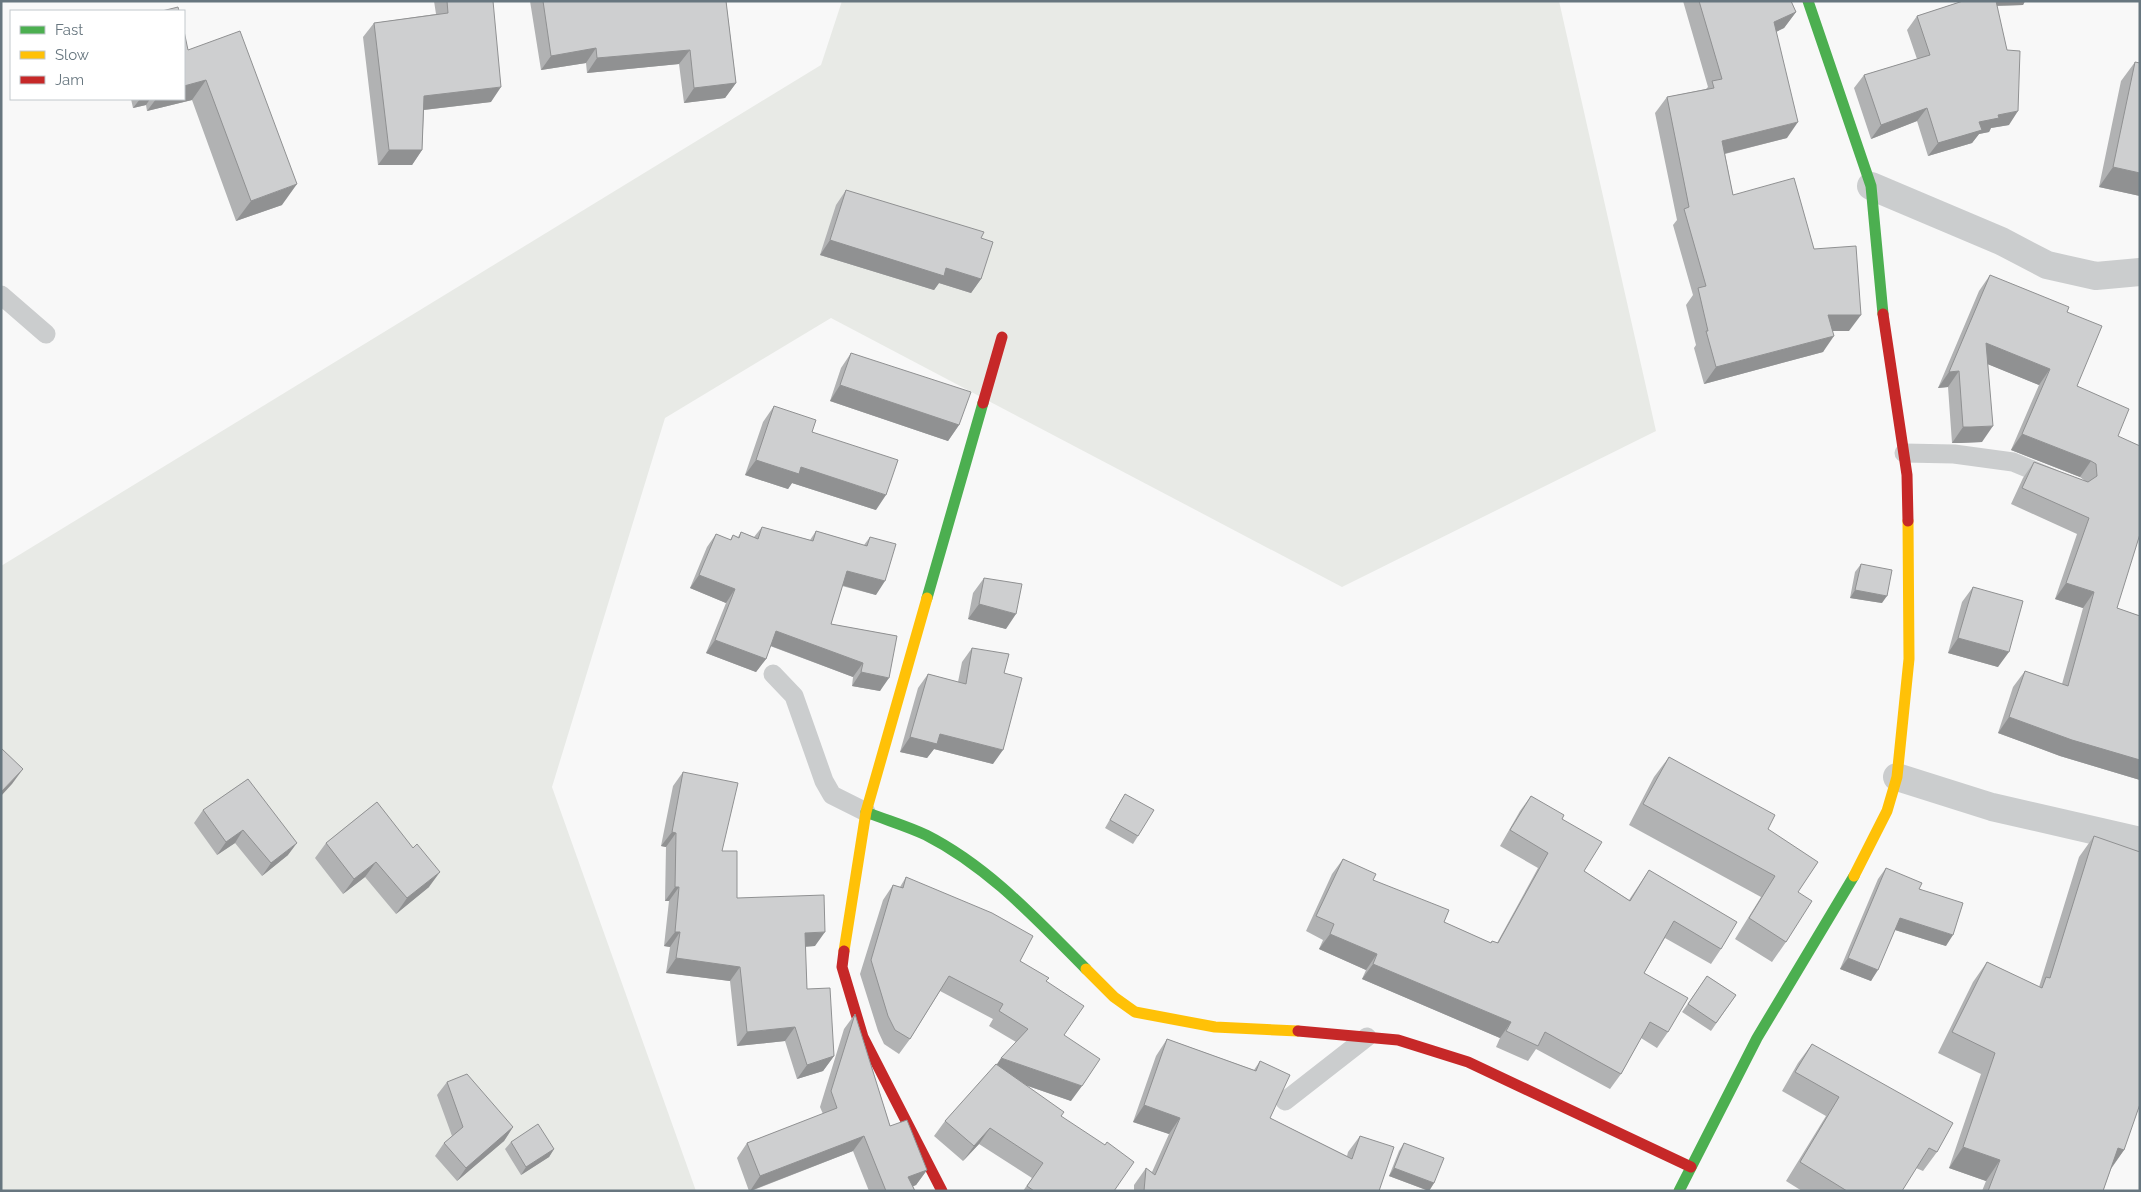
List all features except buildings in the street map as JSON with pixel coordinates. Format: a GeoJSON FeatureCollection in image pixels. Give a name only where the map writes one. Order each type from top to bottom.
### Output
{"type":"FeatureCollection","features":[{"type":"Feature","properties":{"kind":"street"},"geometry":{"type":"LineString","coordinates":[[1679,1191],[1757,1038],[1854,875],[1887,811],[1897,778],[1910,659],[1907,475],[1886,340],[1871,186],[1808,1]]}},
{"type":"Feature","properties":{"kind":"street"},"geometry":{"type":"LineString","coordinates":[[1871,186],[2002,241],[2047,265],[2096,276],[2140,272]]}},
{"type":"Feature","properties":{"kind":"street"},"geometry":{"type":"LineString","coordinates":[[942,1191],[863,1038],[842,967],[866,812],[1002,337]]}},
{"type":"Feature","properties":{"kind":"street"},"geometry":{"type":"LineString","coordinates":[[1897,778],[2009,811],[2140,841]]}},
{"type":"Feature","properties":{"kind":"street"},"geometry":{"type":"LineString","coordinates":[[866,812],[926,835],[977,866],[1029,912],[1114,997],[1135,1012],[1216,1027],[1398,1040],[1468,1062],[1692,1167]]}},
{"type":"Feature","properties":{"kind":"lane"},"geometry":{"type":"LineString","coordinates":[[1,295],[46,334]]}},
{"type":"Feature","properties":{"kind":"lane"},"geometry":{"type":"LineString","coordinates":[[1904,453],[1954,454],[2013,462],[2067,484]]}},
{"type":"Feature","properties":{"kind":"lane"},"geometry":{"type":"LineString","coordinates":[[773,674],[794,696],[824,781],[832,795],[866,812]]}},
{"type":"Feature","properties":{"kind":"lane"},"geometry":{"type":"LineString","coordinates":[[1285,1101],[1367,1037]]}},
{"type":"Feature","properties":{"kind":"shaded area"},"geometry":{"type":"Polygon","coordinates":[[[842,1],[1559,1],[1656,431],[1342,587],[831,318],[665,418],[552,787],[696,1191],[1,1191],[1,566],[821,65],[842,1]]]}},
{"type":"Feature","properties":{"kind":"traffic: fast"},"geometry":{"type":"LineString","coordinates":[[1808,1],[1871,186],[1883,314]]}},
{"type":"Feature","properties":{"kind":"traffic: fast"},"geometry":{"type":"LineString","coordinates":[[927,598],[983,403]]}},
{"type":"Feature","properties":{"kind":"traffic: fast"},"geometry":{"type":"LineString","coordinates":[[866,812],[926,835],[971,863],[1011,896],[1086,969]]}},
{"type":"Feature","properties":{"kind":"traffic: fast"},"geometry":{"type":"LineString","coordinates":[[1679,1191],[1757,1038],[1854,876]]}},
{"type":"Feature","properties":{"kind":"traffic: slow"},"geometry":{"type":"LineString","coordinates":[[1854,876],[1887,811],[1897,777],[1909,659],[1908,521]]}},
{"type":"Feature","properties":{"kind":"traffic: slow"},"geometry":{"type":"LineString","coordinates":[[844,951],[866,812],[927,598]]}},
{"type":"Feature","properties":{"kind":"traffic: slow"},"geometry":{"type":"LineString","coordinates":[[1086,969],[1114,997],[1135,1012],[1215,1027],[1298,1031]]}},
{"type":"Feature","properties":{"kind":"traffic: jam"},"geometry":{"type":"LineString","coordinates":[[1883,314],[1907,475],[1908,521]]}},
{"type":"Feature","properties":{"kind":"traffic: jam"},"geometry":{"type":"LineString","coordinates":[[983,403],[1002,337]]}},
{"type":"Feature","properties":{"kind":"traffic: jam"},"geometry":{"type":"LineString","coordinates":[[844,951],[842,967],[863,1037],[942,1191]]}},
{"type":"Feature","properties":{"kind":"traffic: jam"},"geometry":{"type":"LineString","coordinates":[[1298,1031],[1398,1040],[1468,1062],[1691,1167]]}}]}
